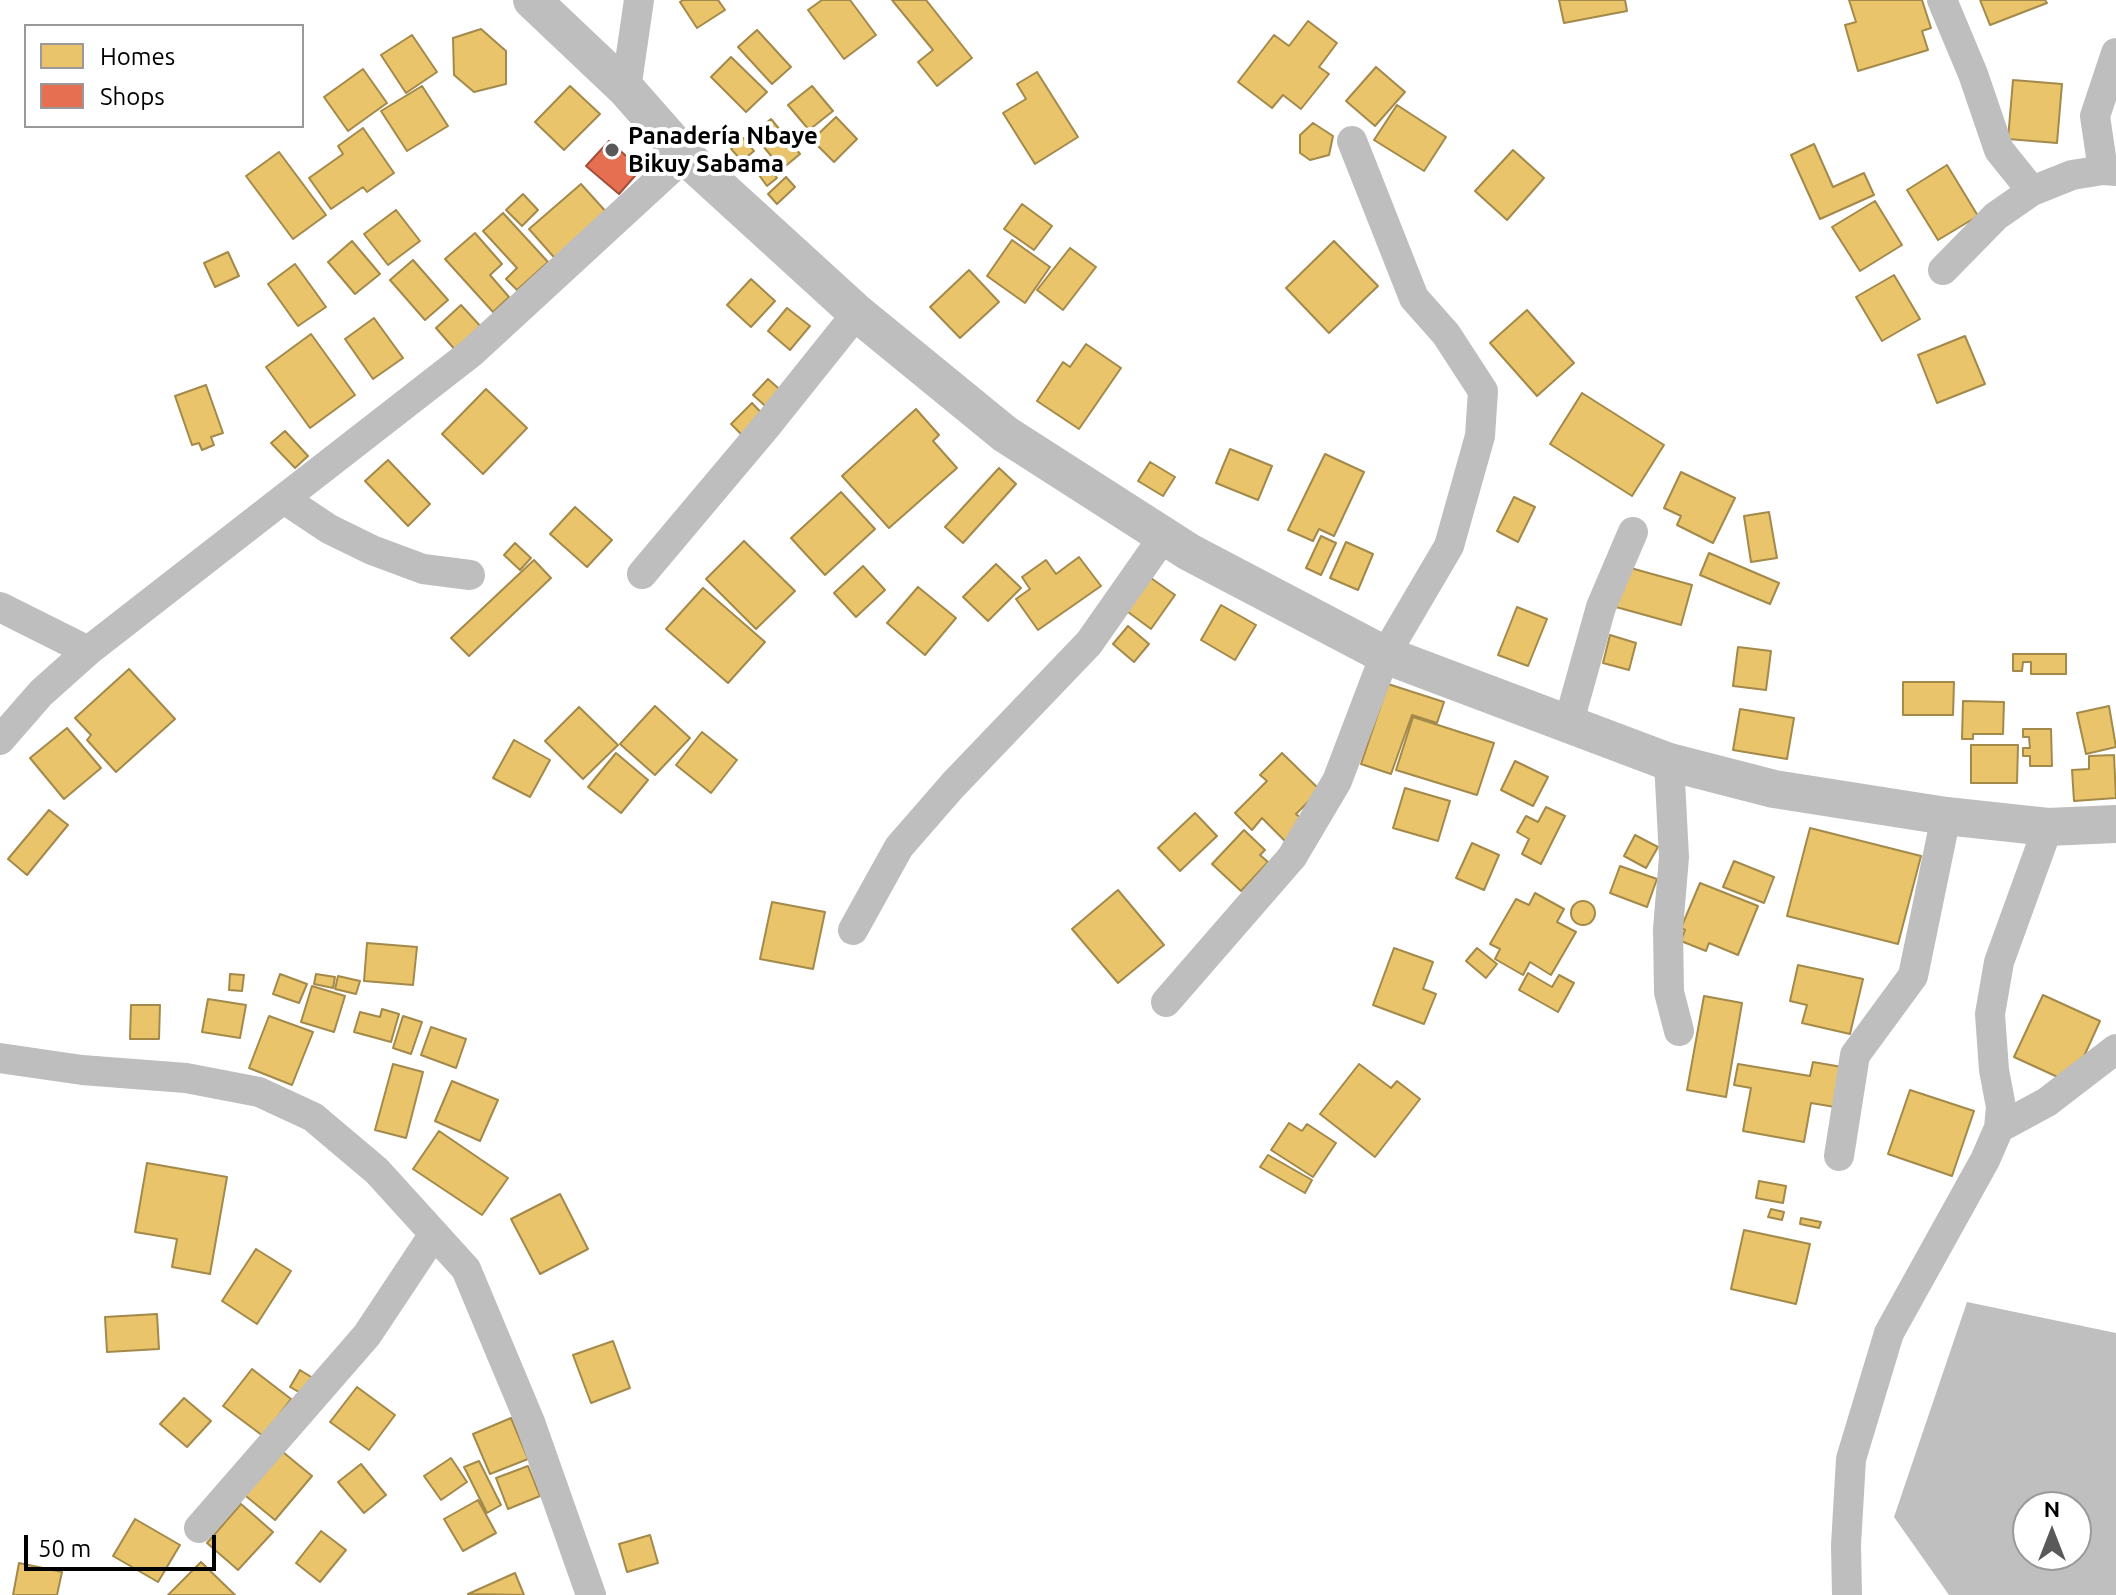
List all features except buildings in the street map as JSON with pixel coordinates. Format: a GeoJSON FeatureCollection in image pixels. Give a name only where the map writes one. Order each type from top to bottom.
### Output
{"type":"FeatureCollection","features":[{"type":"Feature","properties":{"kind":"main road"},"geometry":{"type":"LineString","coordinates":[[532,0],[626,89],[685,156],[857,313],[1005,434],[1189,552],[1385,655],[1669,762],[1774,789],[1946,816],[2048,827],[2116,824]]}},
{"type":"Feature","properties":{"kind":"street"},"geometry":{"type":"LineString","coordinates":[[626,89],[639,0]]}},
{"type":"Feature","properties":{"kind":"street"},"geometry":{"type":"LineString","coordinates":[[1942,0],[1973,74],[1999,150],[2032,191]]}},
{"type":"Feature","properties":{"kind":"street"},"geometry":{"type":"LineString","coordinates":[[1943,270],[1996,216],[2032,191],[2072,175],[2110,170],[2095,116],[2116,53]]}},
{"type":"Feature","properties":{"kind":"street"},"geometry":{"type":"LineString","coordinates":[[1166,1002],[1292,857],[1337,781],[1385,655],[1449,546],[1480,436],[1483,391],[1446,334],[1414,298],[1352,141]]}},
{"type":"Feature","properties":{"kind":"street"},"geometry":{"type":"LineString","coordinates":[[0,740],[41,693],[88,651],[471,353],[685,156]]}},
{"type":"Feature","properties":{"kind":"street"},"geometry":{"type":"LineString","coordinates":[[642,574],[857,313]]}},
{"type":"Feature","properties":{"kind":"street"},"geometry":{"type":"LineString","coordinates":[[284,499],[329,529],[372,550],[423,569],[470,575]]}},
{"type":"Feature","properties":{"kind":"street"},"geometry":{"type":"LineString","coordinates":[[1568,725],[1601,607],[1633,532]]}},
{"type":"Feature","properties":{"kind":"street"},"geometry":{"type":"LineString","coordinates":[[853,930],[899,847],[953,785],[1089,643],[1164,536]]}},
{"type":"Feature","properties":{"kind":"street"},"geometry":{"type":"LineString","coordinates":[[0,607],[88,651]]}},
{"type":"Feature","properties":{"kind":"street"},"geometry":{"type":"LineString","coordinates":[[1669,762],[1674,857],[1668,929],[1669,992],[1679,1031]]}},
{"type":"Feature","properties":{"kind":"street"},"geometry":{"type":"LineString","coordinates":[[1839,1156],[1855,1055],[1913,976],[1946,816]]}},
{"type":"Feature","properties":{"kind":"street"},"geometry":{"type":"LineString","coordinates":[[1847,1595],[1846,1545],[1851,1459],[1889,1333],[1985,1160],[1999,1128],[2001,1107],[1994,1070],[1990,1014],[1999,962],[2048,827]]}},
{"type":"Feature","properties":{"kind":"street"},"geometry":{"type":"LineString","coordinates":[[1999,1128],[2047,1102],[2116,1049]]}},
{"type":"Feature","properties":{"kind":"street"},"geometry":{"type":"LineString","coordinates":[[0,1058],[82,1070],[186,1078],[259,1092],[313,1117],[377,1171],[466,1269],[530,1422],[591,1595]]}},
{"type":"Feature","properties":{"kind":"street"},"geometry":{"type":"LineString","coordinates":[[199,1528],[367,1335],[434,1234]]}},
{"type":"Feature","properties":{"kind":"shaded area"},"geometry":{"type":"Polygon","coordinates":[[[1967,1302],[2116,1333],[2116,1595],[1949,1595],[1894,1517],[1967,1302]]]}},
{"type":"Feature","properties":{"kind":"place","name":"Panadería Nbaye Bikuy Sabama"},"geometry":{"type":"Point","coordinates":[612,150]}}]}
